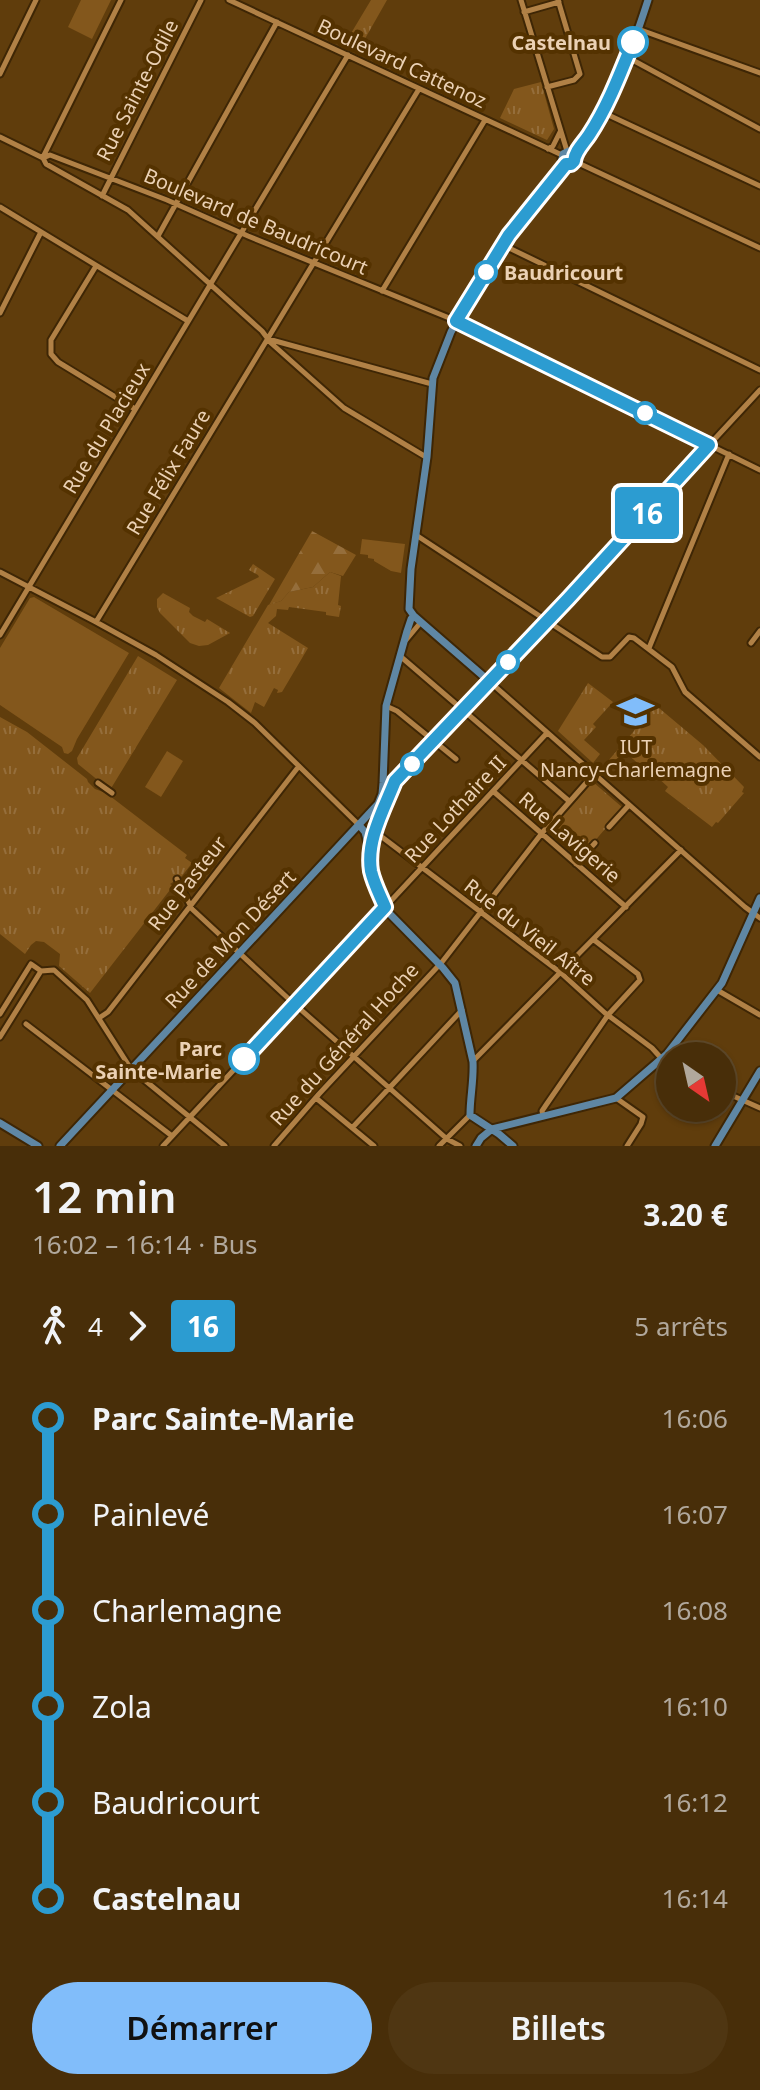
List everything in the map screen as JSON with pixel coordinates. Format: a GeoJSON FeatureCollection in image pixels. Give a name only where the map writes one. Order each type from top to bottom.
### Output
{"type":"FeatureCollection","features":[{"type":"Feature","properties":{"kind":"main road"},"geometry":{"type":"LineString","coordinates":[[369,850],[395,781],[490,682],[409,609],[411,569],[427,457],[432,384],[456,321],[503,245],[589,135],[602,112],[638,29],[645,2]]}},
{"type":"Feature","properties":{"kind":"main road"},"geometry":{"type":"LineString","coordinates":[[384,774],[386,706],[414,616]]}},
{"type":"Feature","properties":{"kind":"main road","name":"Rue de Mon Désert"},"geometry":{"type":"LineString","coordinates":[[60,1146],[375,808],[382,794],[384,774]]}},
{"type":"Feature","properties":{"kind":"main road"},"geometry":{"type":"LineString","coordinates":[[359,825],[365,832],[372,876],[387,911],[455,983],[473,1062],[470,1115],[513,1146]]}},
{"type":"Feature","properties":{"kind":"main road"},"geometry":{"type":"LineString","coordinates":[[348,835],[359,838],[369,850]]}},
{"type":"Feature","properties":{"kind":"main road"},"geometry":{"type":"LineString","coordinates":[[676,1042],[727,974],[757,916],[760,898]]}},
{"type":"Feature","properties":{"kind":"main road"},"geometry":{"type":"LineString","coordinates":[[476,1146],[492,1129],[616,1098],[656,1065]]}},
{"type":"Feature","properties":{"kind":"main road"},"geometry":{"type":"LineString","coordinates":[[715,1146],[760,1071]]}},
{"type":"Feature","properties":{"kind":"main road"},"geometry":{"type":"LineString","coordinates":[[0,1123],[38,1146]]}},
{"type":"Feature","properties":{"kind":"street"},"geometry":{"type":"LineString","coordinates":[[0,74],[35,0]]}},
{"type":"Feature","properties":{"kind":"street"},"geometry":{"type":"LineString","coordinates":[[43,158],[121,0]]}},
{"type":"Feature","properties":{"kind":"street","name":"Rue Sainte-Odile"},"geometry":{"type":"LineString","coordinates":[[102,196],[201,0]]}},
{"type":"Feature","properties":{"kind":"street","name":"Boulevard Cattenoz"},"geometry":{"type":"LineString","coordinates":[[229,0],[760,248]]}},
{"type":"Feature","properties":{"kind":"street"},"geometry":{"type":"LineString","coordinates":[[521,0],[569,157]]}},
{"type":"Feature","properties":{"kind":"street"},"geometry":{"type":"LineString","coordinates":[[524,12],[559,1],[580,74],[574,80],[547,87]]}},
{"type":"Feature","properties":{"kind":"street"},"geometry":{"type":"LineString","coordinates":[[158,236],[277,22]]}},
{"type":"Feature","properties":{"kind":"street"},"geometry":{"type":"LineString","coordinates":[[638,29],[760,73]]}},
{"type":"Feature","properties":{"kind":"street","name":"Rue du Placieux"},"geometry":{"type":"LineString","coordinates":[[0,635],[348,55]]}},
{"type":"Feature","properties":{"kind":"street"},"geometry":{"type":"LineString","coordinates":[[627,57],[760,129]]}},
{"type":"Feature","properties":{"kind":"street","name":"Rue Félix Faure"},"geometry":{"type":"LineString","coordinates":[[96,622],[419,89]]}},
{"type":"Feature","properties":{"kind":"street"},"geometry":{"type":"LineString","coordinates":[[602,112],[760,186]]}},
{"type":"Feature","properties":{"kind":"street"},"geometry":{"type":"LineString","coordinates":[[382,291],[485,120]]}},
{"type":"Feature","properties":{"kind":"street"},"geometry":{"type":"LineString","coordinates":[[548,149],[553,146],[560,131]]}},
{"type":"Feature","properties":{"kind":"street"},"geometry":{"type":"LineString","coordinates":[[0,137],[43,158],[46,164],[128,210],[344,408],[427,457]]}},
{"type":"Feature","properties":{"kind":"street","name":"Boulevard de Baudricourt"},"geometry":{"type":"LineString","coordinates":[[43,158],[50,155],[110,178],[456,321],[760,470]]}},
{"type":"Feature","properties":{"kind":"street"},"geometry":{"type":"LineString","coordinates":[[0,207],[188,321]]}},
{"type":"Feature","properties":{"kind":"street"},"geometry":{"type":"LineString","coordinates":[[0,313],[41,232]]}},
{"type":"Feature","properties":{"kind":"street"},"geometry":{"type":"LineString","coordinates":[[503,245],[760,370]]}},
{"type":"Feature","properties":{"kind":"street"},"geometry":{"type":"LineString","coordinates":[[96,266],[51,340],[51,354],[61,365],[135,409]]}},
{"type":"Feature","properties":{"kind":"street"},"geometry":{"type":"LineString","coordinates":[[268,339],[432,384]]}},
{"type":"Feature","properties":{"kind":"street"},"geometry":{"type":"LineString","coordinates":[[283,354],[289,347],[297,347]]}},
{"type":"Feature","properties":{"kind":"street"},"geometry":{"type":"LineString","coordinates":[[757,916],[490,682],[760,390]]}},
{"type":"Feature","properties":{"kind":"street"},"geometry":{"type":"LineString","coordinates":[[649,648],[729,454]]}},
{"type":"Feature","properties":{"kind":"street"},"geometry":{"type":"LineString","coordinates":[[416,534],[605,658],[610,657],[629,637],[634,638],[674,668],[685,692],[760,757]]}},
{"type":"Feature","properties":{"kind":"street"},"geometry":{"type":"LineString","coordinates":[[0,572],[160,658],[228,702],[252,720],[359,825]]}},
{"type":"Feature","properties":{"kind":"street"},"geometry":{"type":"LineString","coordinates":[[404,642],[421,622]]}},
{"type":"Feature","properties":{"kind":"street"},"geometry":{"type":"LineString","coordinates":[[751,643],[760,631]]}},
{"type":"Feature","properties":{"kind":"street"},"geometry":{"type":"LineString","coordinates":[[400,656],[570,801]]}},
{"type":"Feature","properties":{"kind":"street"},"geometry":{"type":"LineString","coordinates":[[386,706],[395,709],[456,759]]}},
{"type":"Feature","properties":{"kind":"street","name":"Rue Lothaire II"},"geometry":{"type":"LineString","coordinates":[[163,1146],[547,733]]}},
{"type":"Feature","properties":{"kind":"street","name":"Rue Pasteur"},"geometry":{"type":"LineString","coordinates":[[99,1018],[108,1012],[299,766]]}},
{"type":"Feature","properties":{"kind":"street"},"geometry":{"type":"LineString","coordinates":[[384,774],[395,781]]}},
{"type":"Feature","properties":{"kind":"street","name":"Rue du Général Hoche"},"geometry":{"type":"LineString","coordinates":[[274,1146],[439,965],[542,833],[594,774]]}},
{"type":"Feature","properties":{"kind":"street"},"geometry":{"type":"LineString","coordinates":[[98,783],[112,793]]}},
{"type":"Feature","properties":{"kind":"street","name":"Rue Lavigerie"},"geometry":{"type":"LineString","coordinates":[[493,791],[626,907]]}},
{"type":"Feature","properties":{"kind":"street"},"geometry":{"type":"LineString","coordinates":[[609,827],[629,805]]}},
{"type":"Feature","properties":{"kind":"street"},"geometry":{"type":"LineString","coordinates":[[375,808],[372,824],[376,832]]}},
{"type":"Feature","properties":{"kind":"street","name":"Rue du Vieil Aître"},"geometry":{"type":"LineString","coordinates":[[376,832],[561,973],[656,1053]]}},
{"type":"Feature","properties":{"kind":"street"},"geometry":{"type":"LineString","coordinates":[[576,864],[595,843]]}},
{"type":"Feature","properties":{"kind":"street"},"geometry":{"type":"LineString","coordinates":[[473,1062],[681,850]]}},
{"type":"Feature","properties":{"kind":"street"},"geometry":{"type":"LineString","coordinates":[[177,879],[190,905],[239,953],[447,1139],[460,1146]]}},
{"type":"Feature","properties":{"kind":"street"},"geometry":{"type":"LineString","coordinates":[[543,1115],[542,1111],[608,1015],[641,977],[594,939]]}},
{"type":"Feature","properties":{"kind":"street"},"geometry":{"type":"LineString","coordinates":[[0,1014],[31,964],[41,971],[54,970],[87,1000],[131,1069],[225,1146]]}},
{"type":"Feature","properties":{"kind":"street"},"geometry":{"type":"LineString","coordinates":[[0,1037],[41,971]]}},
{"type":"Feature","properties":{"kind":"street"},"geometry":{"type":"LineString","coordinates":[[717,990],[760,1015]]}},
{"type":"Feature","properties":{"kind":"street"},"geometry":{"type":"LineString","coordinates":[[352,1128],[462,1010]]}},
{"type":"Feature","properties":{"kind":"street"},"geometry":{"type":"LineString","coordinates":[[26,1024],[172,1136]]}},
{"type":"Feature","properties":{"kind":"street"},"geometry":{"type":"LineString","coordinates":[[736,1097],[760,1108]]}},
{"type":"Feature","properties":{"kind":"street"},"geometry":{"type":"LineString","coordinates":[[316,1098],[374,1146]]}},
{"type":"Feature","properties":{"kind":"street"},"geometry":{"type":"LineString","coordinates":[[616,1098],[643,1117],[627,1146]]}},
{"type":"Feature","properties":{"kind":"street"},"geometry":{"type":"LineString","coordinates":[[439,1146],[470,1115]]}},
{"type":"Feature","properties":{"kind":"green space"},"geometry":{"type":"Polygon","coordinates":[[[81,0],[111,0],[92,39],[68,27],[81,0]]]}},
{"type":"Feature","properties":{"kind":"green space"},"geometry":{"type":"Polygon","coordinates":[[[371,0],[387,0],[358,51],[344,45],[371,0]]]}},
{"type":"Feature","properties":{"kind":"green space"},"geometry":{"type":"Polygon","coordinates":[[[541,82],[554,129],[547,140],[500,118],[514,89],[541,82]]]}},
{"type":"Feature","properties":{"kind":"green space"},"geometry":{"type":"Polygon","coordinates":[[[312,531],[356,555],[343,576],[330,572],[313,587],[289,592],[281,601],[269,605],[312,531]]]}},
{"type":"Feature","properties":{"kind":"green space"},"geometry":{"type":"Polygon","coordinates":[[[362,539],[405,544],[401,573],[391,571],[368,558],[368,555],[360,554],[362,539]]]}},
{"type":"Feature","properties":{"kind":"green space"},"geometry":{"type":"Polygon","coordinates":[[[253,564],[275,579],[250,617],[216,598],[259,577],[249,570],[253,564]]]}},
{"type":"Feature","properties":{"kind":"green space"},"geometry":{"type":"Polygon","coordinates":[[[330,572],[341,576],[339,617],[289,607],[288,610],[277,609],[276,616],[268,623],[308,648],[282,692],[277,693],[278,690],[274,688],[264,707],[255,702],[251,713],[219,688],[268,605],[281,601],[289,592],[313,587],[330,572]]]}},
{"type":"Feature","properties":{"kind":"green space"},"geometry":{"type":"Polygon","coordinates":[[[163,593],[190,608],[193,616],[205,622],[207,619],[230,633],[208,645],[190,643],[160,613],[157,599],[163,593]]]}},
{"type":"Feature","properties":{"kind":"green space"},"geometry":{"type":"Polygon","coordinates":[[[34,597],[129,653],[68,754],[0,705],[0,648],[30,598],[34,597]]]}},
{"type":"Feature","properties":{"kind":"green space"},"geometry":{"type":"Polygon","coordinates":[[[138,656],[177,680],[110,790],[78,764],[77,758],[138,656]]]}},
{"type":"Feature","properties":{"kind":"green space"},"geometry":{"type":"Polygon","coordinates":[[[588,683],[613,702],[593,724],[596,727],[584,740],[600,754],[593,763],[558,731],[588,683]]]}},
{"type":"Feature","properties":{"kind":"green space"},"geometry":{"type":"Polygon","coordinates":[[[653,703],[703,745],[744,787],[744,793],[712,827],[665,791],[668,787],[624,751],[605,773],[601,769],[634,731],[653,703]]]}},
{"type":"Feature","properties":{"kind":"green space","name":"Parc Sainte-Marie"},"geometry":{"type":"Polygon","coordinates":[[[0,717],[27,732],[87,779],[95,789],[106,793],[187,855],[185,858],[192,863],[182,876],[170,884],[173,886],[90,993],[59,966],[60,954],[44,942],[36,941],[25,954],[0,934],[0,717]]]}},
{"type":"Feature","properties":{"kind":"green space"},"geometry":{"type":"Polygon","coordinates":[[[167,751],[183,761],[161,797],[145,787],[167,751]]]}},
{"type":"Feature","properties":{"kind":"green space"},"geometry":{"type":"Polygon","coordinates":[[[593,782],[623,808],[581,857],[550,831],[593,782]]]}},
{"type":"Feature","properties":{"kind":"bus line","name":"16"},"geometry":{"type":"LineString","coordinates":[[244,1059],[385,907],[372,876],[371,854],[379,817],[395,781],[709,445],[456,321],[509,235],[566,164],[574,161],[574,154],[602,112],[633,42]]}},
{"type":"Feature","properties":{"kind":"place","name":"Castelnau"},"geometry":{"type":"Point","coordinates":[633,42]}},
{"type":"Feature","properties":{"kind":"place","name":"Baudricourt"},"geometry":{"type":"Point","coordinates":[486,272]}},
{"type":"Feature","properties":{"kind":"place","name":"IUT Nancy-Charlemagne"},"geometry":{"type":"Point","coordinates":[636,711]}},
{"type":"Feature","properties":{"kind":"place","name":"Parc Sainte-Marie"},"geometry":{"type":"Point","coordinates":[244,1059]}}]}
